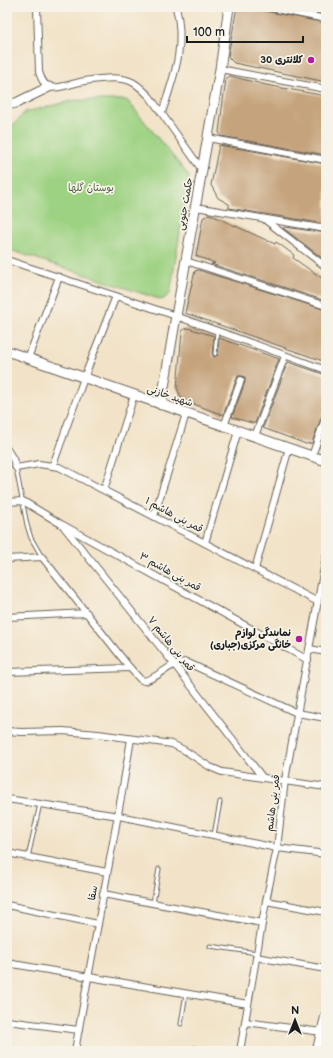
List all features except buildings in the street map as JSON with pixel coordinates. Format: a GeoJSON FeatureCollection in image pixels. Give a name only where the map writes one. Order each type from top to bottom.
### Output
{"type":"FeatureCollection","features":[{"type":"Feature","properties":{"kind":"street"},"geometry":{"type":"LineString","coordinates":[[37,7],[39,72],[41,78],[50,87]]}},
{"type":"Feature","properties":{"kind":"street"},"geometry":{"type":"LineString","coordinates":[[162,113],[177,67],[180,42],[179,18],[176,7]]}},
{"type":"Feature","properties":{"kind":"street","name":"حکمت جنوبی"},"geometry":{"type":"LineString","coordinates":[[161,405],[220,69],[229,7]]}},
{"type":"Feature","properties":{"kind":"street"},"geometry":{"type":"LineString","coordinates":[[266,7],[326,19]]}},
{"type":"Feature","properties":{"kind":"street"},"geometry":{"type":"LineString","coordinates":[[220,69],[326,89]]}},
{"type":"Feature","properties":{"kind":"street"},"geometry":{"type":"LineString","coordinates":[[7,105],[16,103],[50,87],[56,88],[87,81],[123,79],[132,81],[150,97],[202,170]]}},
{"type":"Feature","properties":{"kind":"street"},"geometry":{"type":"LineString","coordinates":[[208,138],[326,160]]}},
{"type":"Feature","properties":{"kind":"street"},"geometry":{"type":"LineString","coordinates":[[196,207],[326,229]]}},
{"type":"Feature","properties":{"kind":"street"},"geometry":{"type":"LineString","coordinates":[[262,218],[326,267]]}},
{"type":"Feature","properties":{"kind":"street"},"geometry":{"type":"LineString","coordinates":[[7,260],[176,316],[326,370]]}},
{"type":"Feature","properties":{"kind":"street"},"geometry":{"type":"LineString","coordinates":[[186,261],[326,306]]}},
{"type":"Feature","properties":{"kind":"street"},"geometry":{"type":"LineString","coordinates":[[28,358],[59,278]]}},
{"type":"Feature","properties":{"kind":"street"},"geometry":{"type":"LineString","coordinates":[[53,465],[84,378],[116,296]]}},
{"type":"Feature","properties":{"kind":"street","name":"شهید خازنی"},"geometry":{"type":"LineString","coordinates":[[7,350],[186,414],[326,461]]}},
{"type":"Feature","properties":{"kind":"street"},"geometry":{"type":"LineString","coordinates":[[255,436],[285,356]]}},
{"type":"Feature","properties":{"kind":"street"},"geometry":{"type":"LineString","coordinates":[[224,426],[240,380]]}},
{"type":"Feature","properties":{"kind":"street"},"geometry":{"type":"LineString","coordinates":[[104,490],[134,395]]}},
{"type":"Feature","properties":{"kind":"street"},"geometry":{"type":"LineString","coordinates":[[154,516],[186,414]]}},
{"type":"Feature","properties":{"kind":"street"},"geometry":{"type":"LineString","coordinates":[[312,456],[326,416]]}},
{"type":"Feature","properties":{"kind":"street"},"geometry":{"type":"LineString","coordinates":[[205,543],[238,431]]}},
{"type":"Feature","properties":{"kind":"street"},"geometry":{"type":"LineString","coordinates":[[255,569],[289,448]]}},
{"type":"Feature","properties":{"kind":"street"},"geometry":{"type":"LineString","coordinates":[[7,449],[16,468]]}},
{"type":"Feature","properties":{"kind":"street","name":"قمر بنی هاشم ۱"},"geometry":{"type":"LineString","coordinates":[[16,468],[39,464],[60,467],[318,602]]}},
{"type":"Feature","properties":{"kind":"street"},"geometry":{"type":"LineString","coordinates":[[7,502],[23,501]]}},
{"type":"Feature","properties":{"kind":"street","name":"قمر بنی هاشم ۳"},"geometry":{"type":"LineString","coordinates":[[23,501],[61,524],[308,660]]}},
{"type":"Feature","properties":{"kind":"street","name":"قمر بنی هاشم ۷"},"geometry":{"type":"LineString","coordinates":[[61,524],[174,664],[263,778]]}},
{"type":"Feature","properties":{"kind":"street"},"geometry":{"type":"LineString","coordinates":[[7,559],[42,557],[130,668],[140,679],[144,681],[153,679],[174,664],[186,662],[192,663],[297,713],[326,718]]}},
{"type":"Feature","properties":{"kind":"street","name":"قمر بنی هاشم"},"geometry":{"type":"LineString","coordinates":[[240,1051],[266,901],[277,848],[285,780],[297,713],[318,602],[324,583],[326,557]]}},
{"type":"Feature","properties":{"kind":"street"},"geometry":{"type":"LineString","coordinates":[[7,617],[87,613]]}},
{"type":"Feature","properties":{"kind":"street"},"geometry":{"type":"LineString","coordinates":[[310,649],[326,652]]}},
{"type":"Feature","properties":{"kind":"street"},"geometry":{"type":"LineString","coordinates":[[7,672],[130,668]]}},
{"type":"Feature","properties":{"kind":"street"},"geometry":{"type":"LineString","coordinates":[[7,731],[63,731],[172,744],[210,767],[222,772],[326,787]]}},
{"type":"Feature","properties":{"kind":"street","name":"سقا"},"geometry":{"type":"LineString","coordinates":[[75,1051],[107,872],[119,816],[131,739]]}},
{"type":"Feature","properties":{"kind":"street"},"geometry":{"type":"LineString","coordinates":[[7,799],[119,816],[277,848],[326,854]]}},
{"type":"Feature","properties":{"kind":"street"},"geometry":{"type":"LineString","coordinates":[[7,853],[107,872]]}},
{"type":"Feature","properties":{"kind":"street"},"geometry":{"type":"LineString","coordinates":[[103,894],[262,923]]}},
{"type":"Feature","properties":{"kind":"street"},"geometry":{"type":"LineString","coordinates":[[266,901],[326,912]]}},
{"type":"Feature","properties":{"kind":"street"},"geometry":{"type":"LineString","coordinates":[[7,905],[98,924]]}},
{"type":"Feature","properties":{"kind":"street"},"geometry":{"type":"LineString","coordinates":[[257,955],[326,969]]}},
{"type":"Feature","properties":{"kind":"street"},"geometry":{"type":"LineString","coordinates":[[7,963],[248,1004]]}},
{"type":"Feature","properties":{"kind":"street"},"geometry":{"type":"LineString","coordinates":[[317,1051],[326,1015]]}},
{"type":"Feature","properties":{"kind":"street"},"geometry":{"type":"LineString","coordinates":[[7,1020],[79,1030]]}},
{"type":"Feature","properties":{"kind":"street"},"geometry":{"type":"LineString","coordinates":[[245,1022],[322,1032]]}},
{"type":"Feature","properties":{"kind":"lane"},"geometry":{"type":"LineString","coordinates":[[215,354],[217,331]]}},
{"type":"Feature","properties":{"kind":"lane"},"geometry":{"type":"LineString","coordinates":[[16,468],[27,525],[31,538],[42,557]]}},
{"type":"Feature","properties":{"kind":"lane"},"geometry":{"type":"LineString","coordinates":[[214,835],[220,802]]}},
{"type":"Feature","properties":{"kind":"lane"},"geometry":{"type":"LineString","coordinates":[[28,857],[40,804]]}},
{"type":"Feature","properties":{"kind":"lane"},"geometry":{"type":"LineString","coordinates":[[153,903],[159,869]]}},
{"type":"Feature","properties":{"kind":"lane"},"geometry":{"type":"LineString","coordinates":[[210,946],[257,955]]}},
{"type":"Feature","properties":{"kind":"lane"},"geometry":{"type":"LineString","coordinates":[[181,1024],[186,993]]}},
{"type":"Feature","properties":{"kind":"lane"},"geometry":{"type":"LineString","coordinates":[[194,1048],[213,1051]]}},
{"type":"Feature","properties":{"kind":"green space","name":"بوستان گلها"},"geometry":{"type":"Polygon","coordinates":[[[76,100],[127,100],[189,176],[170,294],[162,300],[7,249],[7,132],[25,112],[76,100]]]}},
{"type":"Feature","properties":{"kind":"place","name":"کلانتری 30"},"geometry":{"type":"Point","coordinates":[311,60]}},
{"type":"Feature","properties":{"kind":"place","name":"نمایندگی لوازم خانگی مرکزی(جباری)"},"geometry":{"type":"Point","coordinates":[299,639]}}]}
